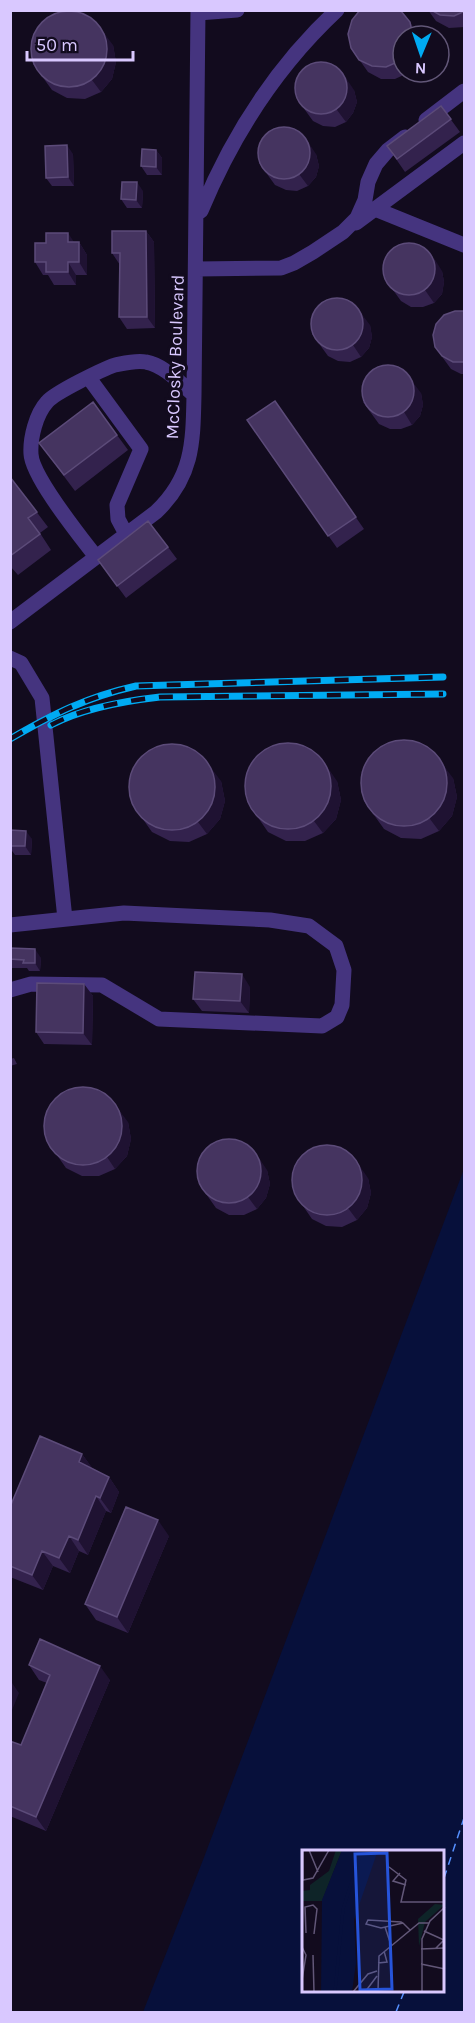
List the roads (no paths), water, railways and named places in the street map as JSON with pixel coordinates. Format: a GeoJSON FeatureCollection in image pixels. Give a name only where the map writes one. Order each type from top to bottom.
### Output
{"type":"FeatureCollection","features":[{"type":"Feature","properties":{"kind":"street"},"geometry":{"type":"LineString","coordinates":[[198,12],[237,10]]}},
{"type":"Feature","properties":{"kind":"street"},"geometry":{"type":"LineString","coordinates":[[197,219],[212,183],[272,82],[316,30],[337,10]]}},
{"type":"Feature","properties":{"kind":"street","name":"McClosky Boulevard"},"geometry":{"type":"LineString","coordinates":[[10,622],[169,499],[188,466],[192,445],[197,269],[198,12]]}},
{"type":"Feature","properties":{"kind":"street"},"geometry":{"type":"LineString","coordinates":[[343,232],[357,218],[376,164],[388,150],[465,91]]}},
{"type":"Feature","properties":{"kind":"street"},"geometry":{"type":"LineString","coordinates":[[197,269],[281,268],[294,263],[343,232],[465,143]]}},
{"type":"Feature","properties":{"kind":"street"},"geometry":{"type":"LineString","coordinates":[[375,209],[465,245]]}},
{"type":"Feature","properties":{"kind":"street"},"geometry":{"type":"LineString","coordinates":[[96,557],[35,472],[31,455],[32,441],[35,427],[47,402],[56,394],[113,366],[143,361],[158,367],[194,395]]}},
{"type":"Feature","properties":{"kind":"street"},"geometry":{"type":"LineString","coordinates":[[89,378],[141,449],[117,505],[118,519],[126,534]]}},
{"type":"Feature","properties":{"kind":"street"},"geometry":{"type":"LineString","coordinates":[[10,658],[21,663],[42,698],[65,919]]}},
{"type":"Feature","properties":{"kind":"street"},"geometry":{"type":"LineString","coordinates":[[10,925],[124,913],[270,920],[309,926],[336,946],[344,970],[342,1005],[337,1017],[322,1026],[159,1019],[102,985],[31,984],[10,990]]}},
{"type":"Feature","properties":{"kind":"railway"},"geometry":{"type":"LineString","coordinates":[[10,739],[71,707],[102,695],[136,686],[443,677]]}},
{"type":"Feature","properties":{"kind":"railway"},"geometry":{"type":"LineString","coordinates":[[51,725],[76,714],[104,706],[160,697],[443,694]]}}]}
